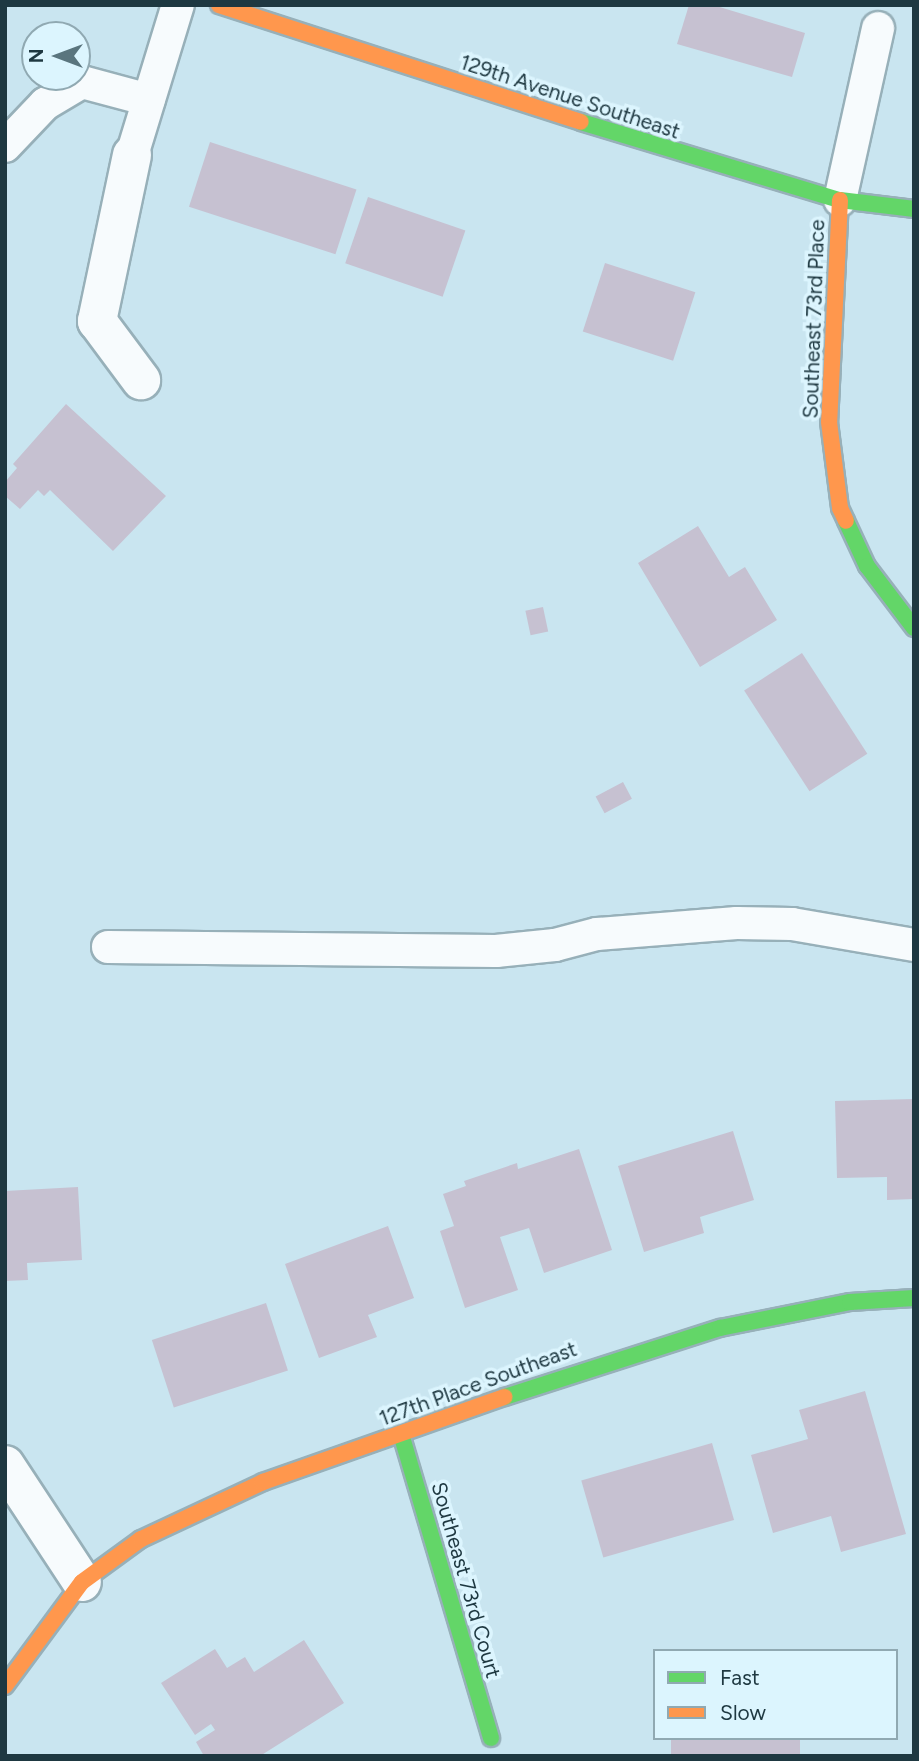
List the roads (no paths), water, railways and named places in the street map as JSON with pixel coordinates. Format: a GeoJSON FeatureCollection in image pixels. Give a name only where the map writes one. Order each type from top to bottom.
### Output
{"type":"FeatureCollection","features":[{"type":"Feature","properties":{"kind":"street","name":"129th Avenue Southeast"},"geometry":{"type":"LineString","coordinates":[[219,5],[728,169],[839,200],[914,209]]}},
{"type":"Feature","properties":{"kind":"street"},"geometry":{"type":"LineString","coordinates":[[132,155],[97,321],[141,380]]}},
{"type":"Feature","properties":{"kind":"street","name":"Southeast 73rd Place"},"geometry":{"type":"LineString","coordinates":[[839,200],[829,422],[840,508],[867,566],[914,628]]}},
{"type":"Feature","properties":{"kind":"street","name":"127th Place Southeast"},"geometry":{"type":"LineString","coordinates":[[5,1686],[41,1631],[82,1582],[141,1539],[239,1494],[607,1361],[720,1328],[850,1302],[914,1298]]}},
{"type":"Feature","properties":{"kind":"street","name":"Southeast 73rd Court"},"geometry":{"type":"LineString","coordinates":[[401,1434],[491,1738]]}},
{"type":"Feature","properties":{"kind":"street"},"geometry":{"type":"LineString","coordinates":[[5,1465],[82,1582]]}},
{"type":"Feature","properties":{"kind":"lane"},"geometry":{"type":"LineString","coordinates":[[132,155],[178,5]]}},
{"type":"Feature","properties":{"kind":"lane"},"geometry":{"type":"LineString","coordinates":[[839,200],[878,28]]}},
{"type":"Feature","properties":{"kind":"lane"},"geometry":{"type":"LineString","coordinates":[[5,146],[45,104],[82,82],[149,100]]}},
{"type":"Feature","properties":{"kind":"lane"},"geometry":{"type":"LineString","coordinates":[[108,947],[496,951],[555,945],[597,934],[737,923],[792,924],[914,945]]}}]}
